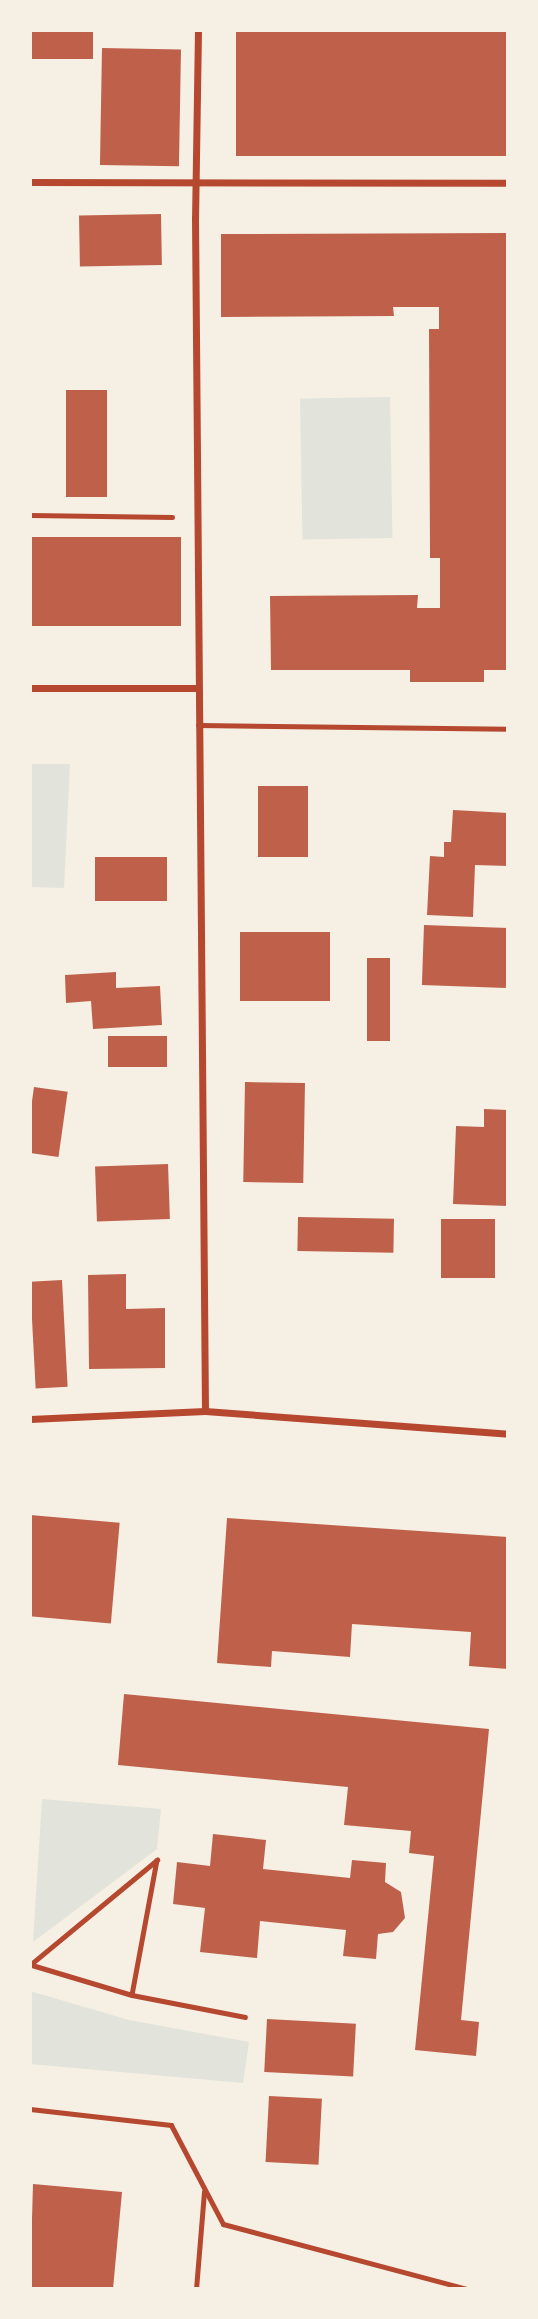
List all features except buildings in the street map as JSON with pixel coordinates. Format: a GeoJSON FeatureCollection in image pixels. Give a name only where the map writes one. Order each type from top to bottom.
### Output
{"type":"FeatureCollection","features":[{"type":"Feature","properties":{"kind":"street"},"geometry":{"type":"LineString","coordinates":[[198,30],[199,182],[195,218],[205,1411]]}},
{"type":"Feature","properties":{"kind":"street"},"geometry":{"type":"LineString","coordinates":[[30,182],[508,183]]}},
{"type":"Feature","properties":{"kind":"street"},"geometry":{"type":"LineString","coordinates":[[30,688],[198,688]]}},
{"type":"Feature","properties":{"kind":"street"},"geometry":{"type":"LineString","coordinates":[[30,1419],[205,1411],[508,1434]]}},
{"type":"Feature","properties":{"kind":"lane"},"geometry":{"type":"LineString","coordinates":[[198,725],[508,729]]}},
{"type":"Feature","properties":{"kind":"lane"},"geometry":{"type":"LineString","coordinates":[[30,2109],[171,2125],[223,2224],[468,2289]]}},
{"type":"Feature","properties":{"kind":"lane"},"geometry":{"type":"LineString","coordinates":[[196,2289],[204,2190]]}},
{"type":"Feature","properties":{"kind":"path"},"geometry":{"type":"LineString","coordinates":[[30,515],[197,517]]}},
{"type":"Feature","properties":{"kind":"path"},"geometry":{"type":"LineString","coordinates":[[31,1964],[157,1860],[132,1995]]}},
{"type":"Feature","properties":{"kind":"path"},"geometry":{"type":"LineString","coordinates":[[31,1964],[132,1995],[245,2017]]}},
{"type":"Feature","properties":{"kind":"shaded area"},"geometry":{"type":"Polygon","coordinates":[[[390,397],[392,538],[302,540],[300,399],[390,397]]]}},
{"type":"Feature","properties":{"kind":"shaded area"},"geometry":{"type":"Polygon","coordinates":[[[30,764],[70,764],[64,888],[30,887],[30,764]]]}},
{"type":"Feature","properties":{"kind":"shaded area"},"geometry":{"type":"Polygon","coordinates":[[[42,1799],[161,1809],[157,1849],[33,1942],[42,1799]]]}},
{"type":"Feature","properties":{"kind":"shaded area"},"geometry":{"type":"Polygon","coordinates":[[[30,1991],[129,2020],[249,2042],[243,2083],[30,2064],[30,1991]]]}}]}
